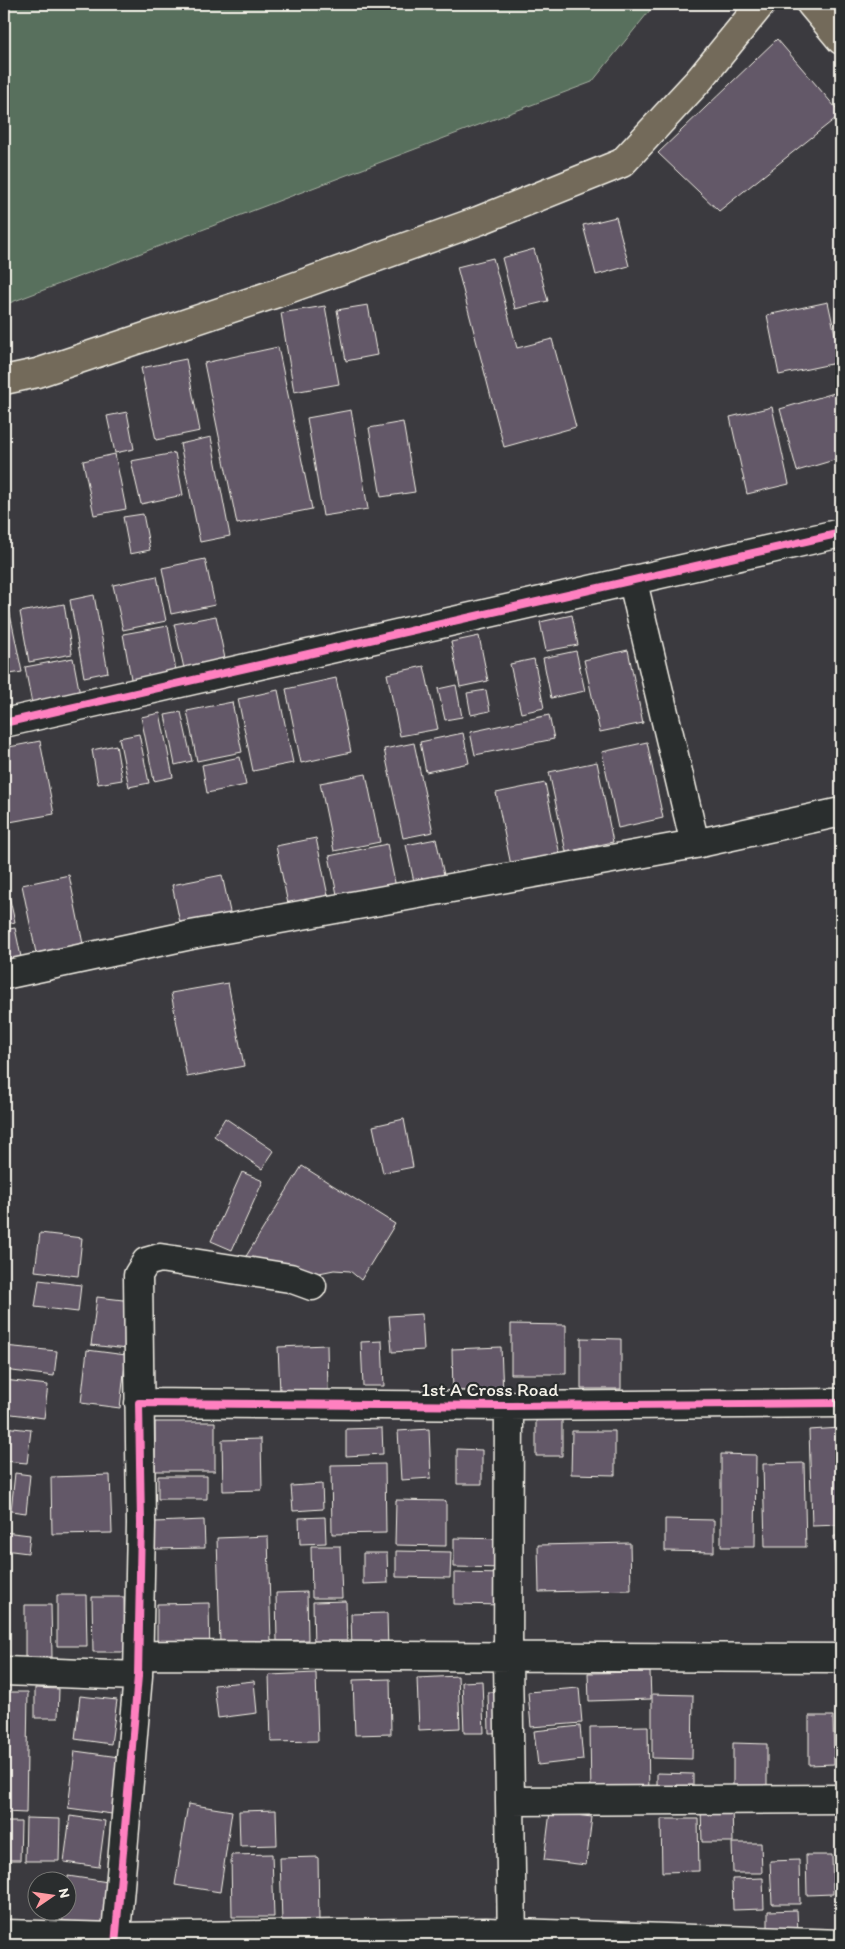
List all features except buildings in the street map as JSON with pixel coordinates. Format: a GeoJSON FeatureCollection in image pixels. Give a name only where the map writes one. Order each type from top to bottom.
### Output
{"type":"FeatureCollection","features":[{"type":"Feature","properties":{"kind":"main road"},"geometry":{"type":"LineString","coordinates":[[4,380],[37,373],[277,293],[478,221],[622,163],[700,79],[762,4]]}},
{"type":"Feature","properties":{"kind":"main road"},"geometry":{"type":"LineString","coordinates":[[811,4],[841,40]]}},
{"type":"Feature","properties":{"kind":"street"},"geometry":{"type":"LineString","coordinates":[[4,723],[634,582],[841,533]]}},
{"type":"Feature","properties":{"kind":"street"},"geometry":{"type":"LineString","coordinates":[[634,582],[694,844]]}},
{"type":"Feature","properties":{"kind":"street"},"geometry":{"type":"LineString","coordinates":[[4,994],[13,973],[191,935],[694,844],[841,812]]}},
{"type":"Feature","properties":{"kind":"street"},"geometry":{"type":"LineString","coordinates":[[116,1941],[138,1666],[141,1524],[138,1275],[146,1262],[160,1258],[290,1278],[312,1286]]}},
{"type":"Feature","properties":{"kind":"street","name":"1st A Cross Road"},"geometry":{"type":"LineString","coordinates":[[139,1403],[509,1406],[841,1403]]}},
{"type":"Feature","properties":{"kind":"street"},"geometry":{"type":"LineString","coordinates":[[509,1406],[508,1658],[512,1939]]}},
{"type":"Feature","properties":{"kind":"street"},"geometry":{"type":"LineString","coordinates":[[4,1671],[138,1666],[508,1658],[841,1658]]}},
{"type":"Feature","properties":{"kind":"street"},"geometry":{"type":"LineString","coordinates":[[510,1801],[841,1799]]}},
{"type":"Feature","properties":{"kind":"street"},"geometry":{"type":"LineString","coordinates":[[4,1934],[116,1941],[512,1939],[841,1944]]}},
{"type":"Feature","properties":{"kind":"green space"},"geometry":{"type":"Polygon","coordinates":[[[4,4],[655,4],[592,82],[4,305],[4,4]]]}},
{"type":"Feature","properties":{"kind":"cycle path"},"geometry":{"type":"LineString","coordinates":[[4,723],[841,533]]}},
{"type":"Feature","properties":{"kind":"cycle path"},"geometry":{"type":"LineString","coordinates":[[115,1945],[138,1676],[141,1524],[139,1403],[509,1406],[841,1403]]}}]}
